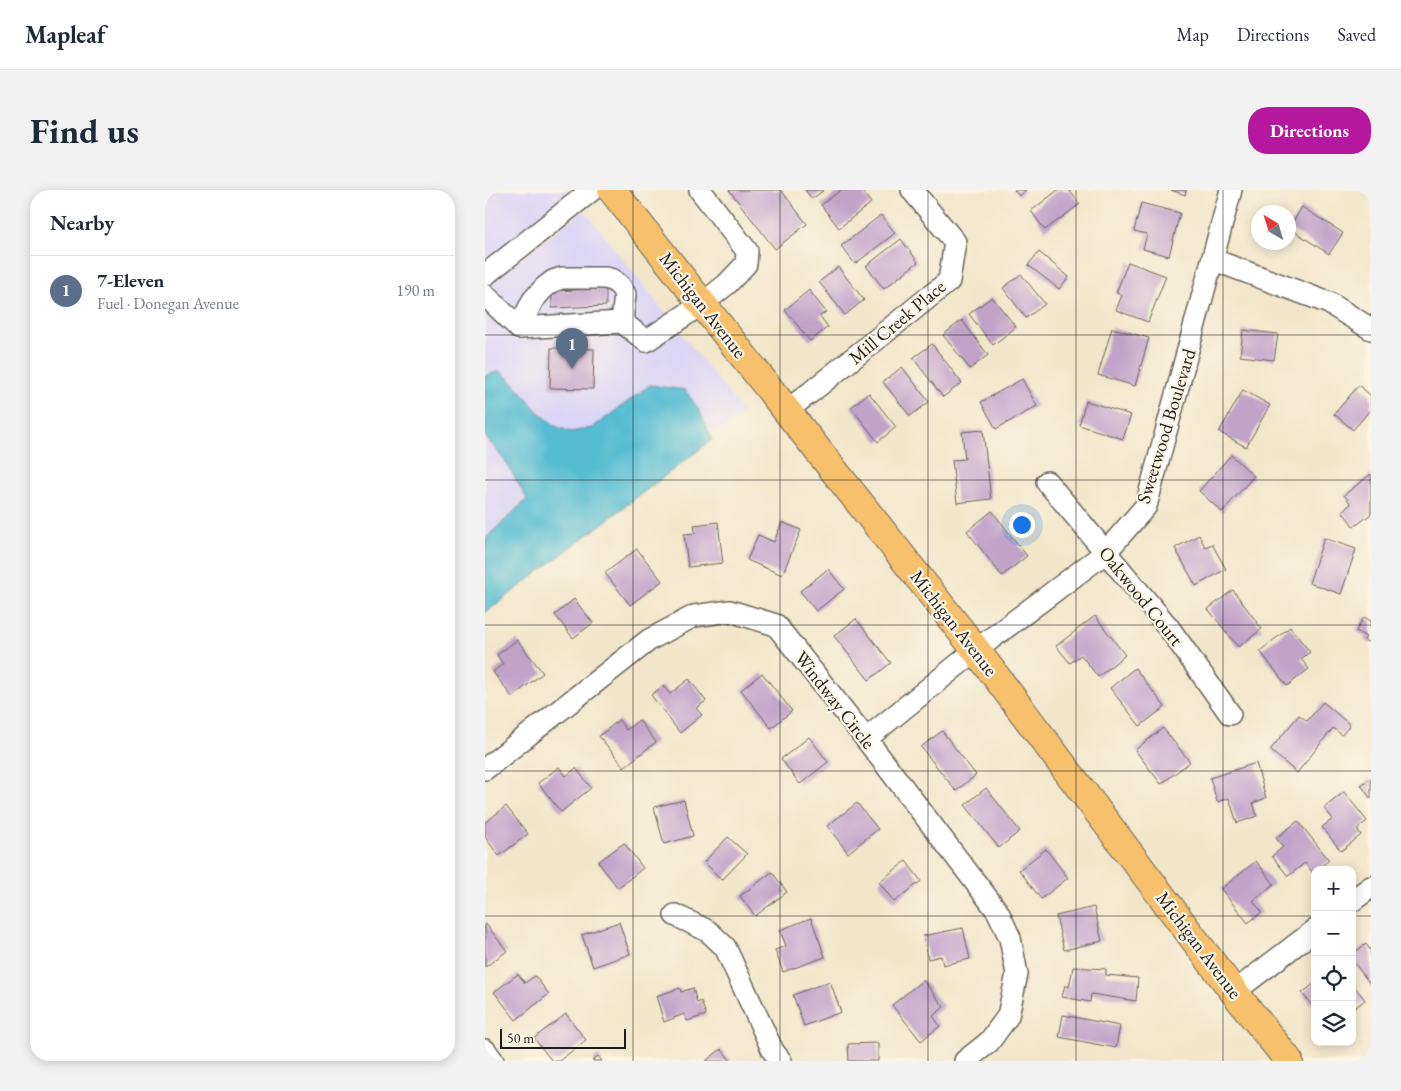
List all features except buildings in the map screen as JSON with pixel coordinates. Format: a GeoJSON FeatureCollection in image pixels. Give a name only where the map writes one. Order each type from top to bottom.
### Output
{"type":"FeatureCollection","features":[{"type":"Feature","properties":{"kind":"main road","name":"Michigan Avenue"},"geometry":{"type":"LineString","coordinates":[[612,190],[975,650],[1234,992],[1289,1061]]}},
{"type":"Feature","properties":{"kind":"street"},"geometry":{"type":"LineString","coordinates":[[485,275],[592,190]]}},
{"type":"Feature","properties":{"kind":"street"},"geometry":{"type":"LineString","coordinates":[[485,295],[519,328],[622,322],[645,341],[702,304],[727,284],[746,264],[747,251],[700,190]]}},
{"type":"Feature","properties":{"kind":"street","name":"Mill Creek Place"},"geometry":{"type":"LineString","coordinates":[[786,411],[949,281],[955,242],[912,190]]}},
{"type":"Feature","properties":{"kind":"street","name":"Sweetwood Boulevard"},"geometry":{"type":"LineString","coordinates":[[866,739],[975,650],[1105,553],[1146,506],[1214,260],[1231,190]]}},
{"type":"Feature","properties":{"kind":"street"},"geometry":{"type":"LineString","coordinates":[[1214,260],[1329,303],[1371,329]]}},
{"type":"Feature","properties":{"kind":"street"},"geometry":{"type":"LineString","coordinates":[[519,328],[533,300],[553,281],[562,278],[605,278],[613,280],[625,294],[622,322]]}},
{"type":"Feature","properties":{"kind":"street","name":"Oakwood Court"},"geometry":{"type":"LineString","coordinates":[[1047,482],[1169,628],[1230,714]]}},
{"type":"Feature","properties":{"kind":"street","name":"Windway Circle"},"geometry":{"type":"LineString","coordinates":[[485,769],[649,640],[694,616],[730,611],[776,625],[998,912],[1010,938],[1017,974],[1008,1016],[989,1042],[965,1061]]}},
{"type":"Feature","properties":{"kind":"street"},"geometry":{"type":"LineString","coordinates":[[1356,898],[1371,887]]}},
{"type":"Feature","properties":{"kind":"street"},"geometry":{"type":"LineString","coordinates":[[675,915],[707,931],[725,947],[773,1051],[781,1061]]}},
{"type":"Feature","properties":{"kind":"street"},"geometry":{"type":"LineString","coordinates":[[1234,992],[1311,933]]}},
{"type":"Feature","properties":{"kind":"street"},"geometry":{"type":"LineString","coordinates":[[485,1050],[493,1061]]}},
{"type":"Feature","properties":{"kind":"shaded area"},"geometry":{"type":"Polygon","coordinates":[[[485,190],[568,190],[572,194],[485,262],[485,190]]]}},
{"type":"Feature","properties":{"kind":"shaded area"},"geometry":{"type":"Polygon","coordinates":[[[584,210],[744,413],[710,436],[710,433],[650,385],[592,429],[571,432],[557,427],[537,411],[518,387],[485,376],[485,287],[584,210]]]}},
{"type":"Feature","properties":{"kind":"shaded area"},"geometry":{"type":"Polygon","coordinates":[[[485,436],[506,462],[527,499],[485,539],[485,436]]]}},
{"type":"Feature","properties":{"kind":"water"},"geometry":{"type":"Polygon","coordinates":[[[500,371],[518,387],[537,411],[557,427],[571,432],[592,428],[650,385],[685,390],[699,410],[712,440],[485,613],[485,539],[527,499],[506,462],[485,436],[485,376],[500,371]]]}},
{"type":"Feature","properties":{"kind":"place","name":"7-Eleven"},"geometry":{"type":"Point","coordinates":[572,369]}}]}
